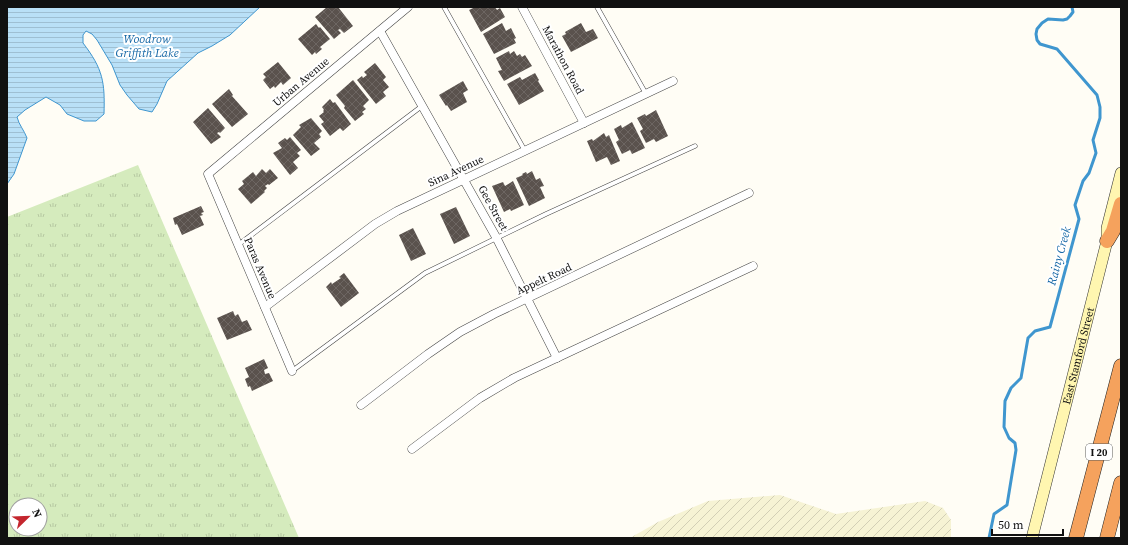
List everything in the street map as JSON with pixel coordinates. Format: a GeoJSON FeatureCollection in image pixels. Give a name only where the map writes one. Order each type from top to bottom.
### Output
{"type":"FeatureCollection","features":[{"type":"Feature","properties":{"kind":"highway"},"geometry":{"type":"LineString","coordinates":[[1107,241],[1113,231],[1121,204]]}},
{"type":"Feature","properties":{"kind":"highway","name":"I 20"},"geometry":{"type":"LineString","coordinates":[[1076,538],[1121,366]]}},
{"type":"Feature","properties":{"kind":"highway"},"geometry":{"type":"LineString","coordinates":[[1107,538],[1121,483]]}},
{"type":"Feature","properties":{"kind":"main road","name":"East Stamford Street"},"geometry":{"type":"LineString","coordinates":[[1032,538],[1107,241],[1107,228],[1121,173]]}},
{"type":"Feature","properties":{"kind":"street","name":"Urban Avenue"},"geometry":{"type":"LineString","coordinates":[[208,174],[408,7]]}},
{"type":"Feature","properties":{"kind":"street","name":"Marathon Road"},"geometry":{"type":"LineString","coordinates":[[522,7],[584,123]]}},
{"type":"Feature","properties":{"kind":"street","name":"Gee Street"},"geometry":{"type":"LineString","coordinates":[[380,30],[496,237],[557,358]]}},
{"type":"Feature","properties":{"kind":"street","name":"Sina Avenue"},"geometry":{"type":"LineString","coordinates":[[265,307],[376,224],[397,211],[673,81]]}},
{"type":"Feature","properties":{"kind":"street","name":"Paras Avenue"},"geometry":{"type":"LineString","coordinates":[[208,174],[292,371]]}},
{"type":"Feature","properties":{"kind":"street","name":"Appelt Road"},"geometry":{"type":"LineString","coordinates":[[361,405],[428,354],[460,332],[494,314],[749,193]]}},
{"type":"Feature","properties":{"kind":"street"},"geometry":{"type":"LineString","coordinates":[[412,449],[480,398],[514,378],[753,266]]}},
{"type":"Feature","properties":{"kind":"lane"},"geometry":{"type":"LineString","coordinates":[[444,7],[525,151]]}},
{"type":"Feature","properties":{"kind":"lane"},"geometry":{"type":"LineString","coordinates":[[598,7],[646,94]]}},
{"type":"Feature","properties":{"kind":"lane"},"geometry":{"type":"LineString","coordinates":[[238,245],[422,106]]}},
{"type":"Feature","properties":{"kind":"lane"},"geometry":{"type":"LineString","coordinates":[[292,371],[425,273],[496,237],[695,146]]}},
{"type":"Feature","properties":{"kind":"shaded area"},"geometry":{"type":"Polygon","coordinates":[[[780,495],[836,514],[925,501],[943,508],[951,520],[951,538],[630,538],[658,522],[708,501],[780,495]]]}},
{"type":"Feature","properties":{"kind":"green space"},"geometry":{"type":"Polygon","coordinates":[[[138,165],[299,538],[7,538],[7,217],[138,165]]]}},
{"type":"Feature","properties":{"kind":"water","name":"Woodrow Griffith Lake"},"geometry":{"type":"Polygon","coordinates":[[[7,7],[260,7],[230,35],[198,53],[167,81],[152,112],[139,109],[127,95],[120,85],[112,65],[97,40],[92,34],[86,31],[83,35],[83,43],[99,68],[104,93],[104,114],[96,121],[84,121],[67,114],[60,105],[46,97],[25,110],[17,117],[27,138],[14,174],[7,184],[7,7]]]}},
{"type":"Feature","properties":{"kind":"building"},"geometry":{"type":"Polygon","coordinates":[[[327,7],[338,7],[353,26],[344,33],[340,29],[338,30],[341,33],[334,39],[315,17],[327,7]]]}},
{"type":"Feature","properties":{"kind":"building"},"geometry":{"type":"Polygon","coordinates":[[[475,7],[495,7],[497,10],[500,8],[505,17],[481,32],[469,10],[475,7]]]}},
{"type":"Feature","properties":{"kind":"building"},"geometry":{"type":"Polygon","coordinates":[[[502,23],[506,31],[511,28],[516,38],[514,39],[516,43],[494,54],[483,34],[502,23]]]}},
{"type":"Feature","properties":{"kind":"building"},"geometry":{"type":"Polygon","coordinates":[[[581,23],[586,32],[593,29],[598,38],[571,52],[562,36],[566,34],[565,32],[581,23]]]}},
{"type":"Feature","properties":{"kind":"building"},"geometry":{"type":"Polygon","coordinates":[[[316,24],[330,39],[320,47],[322,49],[316,54],[315,52],[312,55],[298,39],[316,24]]]}},
{"type":"Feature","properties":{"kind":"building"},"geometry":{"type":"Polygon","coordinates":[[[509,51],[510,54],[514,51],[517,56],[520,54],[522,57],[525,55],[532,66],[504,81],[498,71],[502,70],[496,58],[509,51]]]}},
{"type":"Feature","properties":{"kind":"building"},"geometry":{"type":"Polygon","coordinates":[[[278,62],[291,78],[283,85],[281,82],[275,88],[274,86],[270,89],[263,80],[266,77],[263,74],[278,62]]]}},
{"type":"Feature","properties":{"kind":"building"},"geometry":{"type":"Polygon","coordinates":[[[375,63],[386,77],[383,80],[389,87],[383,92],[386,96],[376,104],[357,80],[362,76],[363,78],[367,75],[364,72],[375,63]]]}},
{"type":"Feature","properties":{"kind":"building"},"geometry":{"type":"Polygon","coordinates":[[[535,73],[544,91],[519,105],[507,84],[520,77],[522,80],[535,73]]]}},
{"type":"Feature","properties":{"kind":"building"},"geometry":{"type":"Polygon","coordinates":[[[353,80],[369,100],[363,106],[366,109],[362,112],[364,114],[355,121],[344,108],[345,106],[336,95],[353,80]]]}},
{"type":"Feature","properties":{"kind":"building"},"geometry":{"type":"Polygon","coordinates":[[[463,81],[468,90],[463,93],[467,102],[451,111],[439,95],[463,81]]]}},
{"type":"Feature","properties":{"kind":"building"},"geometry":{"type":"Polygon","coordinates":[[[229,89],[233,95],[232,96],[248,114],[232,127],[212,104],[229,89]]]}},
{"type":"Feature","properties":{"kind":"building"},"geometry":{"type":"Polygon","coordinates":[[[330,99],[333,103],[335,102],[351,124],[343,131],[340,128],[330,136],[321,124],[324,122],[319,116],[324,112],[322,107],[330,99]]]}},
{"type":"Feature","properties":{"kind":"building"},"geometry":{"type":"Polygon","coordinates":[[[208,108],[225,128],[220,133],[217,133],[221,137],[211,144],[193,122],[208,108]]]}},
{"type":"Feature","properties":{"kind":"building"},"geometry":{"type":"Polygon","coordinates":[[[656,110],[668,136],[656,142],[654,139],[646,143],[640,131],[643,129],[637,118],[645,114],[646,116],[656,110]]]}},
{"type":"Feature","properties":{"kind":"building"},"geometry":{"type":"Polygon","coordinates":[[[311,118],[322,131],[319,134],[321,137],[314,143],[320,149],[311,156],[293,135],[301,127],[299,125],[311,118]]]}},
{"type":"Feature","properties":{"kind":"building"},"geometry":{"type":"Polygon","coordinates":[[[632,122],[645,148],[632,154],[630,150],[622,154],[616,142],[619,140],[614,129],[621,125],[622,128],[632,122]]]}},
{"type":"Feature","properties":{"kind":"building"},"geometry":{"type":"Polygon","coordinates":[[[604,133],[606,137],[609,135],[620,161],[611,165],[607,157],[596,162],[587,141],[592,139],[593,141],[604,133]]]}},
{"type":"Feature","properties":{"kind":"building"},"geometry":{"type":"Polygon","coordinates":[[[290,137],[301,150],[297,153],[300,156],[293,162],[298,168],[290,175],[273,153],[282,148],[278,143],[285,138],[287,140],[290,137]]]}},
{"type":"Feature","properties":{"kind":"building"},"geometry":{"type":"Polygon","coordinates":[[[262,169],[266,173],[270,169],[278,178],[269,185],[268,184],[265,186],[267,188],[264,191],[265,192],[251,204],[238,189],[244,184],[242,181],[253,172],[256,176],[262,169]]]}},
{"type":"Feature","properties":{"kind":"building"},"geometry":{"type":"Polygon","coordinates":[[[532,171],[536,180],[540,178],[544,186],[540,187],[545,198],[529,206],[516,178],[526,172],[527,174],[532,171]]]}},
{"type":"Feature","properties":{"kind":"building"},"geometry":{"type":"Polygon","coordinates":[[[513,181],[524,205],[511,211],[510,209],[504,212],[492,186],[503,182],[505,186],[513,181]]]}},
{"type":"Feature","properties":{"kind":"building"},"geometry":{"type":"Polygon","coordinates":[[[201,206],[204,212],[201,213],[203,215],[200,216],[204,225],[182,235],[177,224],[175,225],[173,218],[201,206]]]}},
{"type":"Feature","properties":{"kind":"building"},"geometry":{"type":"Polygon","coordinates":[[[456,207],[470,236],[454,244],[440,214],[456,207]]]}},
{"type":"Feature","properties":{"kind":"building"},"geometry":{"type":"Polygon","coordinates":[[[413,228],[426,254],[411,261],[399,235],[413,228]]]}},
{"type":"Feature","properties":{"kind":"building"},"geometry":{"type":"Polygon","coordinates":[[[344,273],[359,293],[341,307],[326,287],[331,282],[332,284],[341,278],[339,277],[344,273]]]}},
{"type":"Feature","properties":{"kind":"building"},"geometry":{"type":"Polygon","coordinates":[[[233,311],[235,316],[238,314],[242,322],[247,320],[252,330],[227,340],[217,318],[233,311]]]}},
{"type":"Feature","properties":{"kind":"building"},"geometry":{"type":"Polygon","coordinates":[[[264,359],[268,368],[264,370],[265,374],[269,373],[273,381],[252,391],[250,386],[248,387],[245,379],[249,377],[245,368],[264,359]]]}},
{"type":"Feature","properties":{"kind":"waterway","name":"Rainy Creek"},"geometry":{"type":"LineString","coordinates":[[989,538],[994,514],[1007,505],[1016,450],[1015,443],[1009,438],[1004,427],[1005,401],[1011,388],[1021,378],[1028,338],[1035,331],[1050,327],[1079,219],[1075,205],[1083,181],[1089,173],[1096,153],[1093,140],[1100,118],[1100,107],[1097,95],[1057,49],[1040,44],[1037,40],[1036,34],[1037,29],[1048,19],[1067,19],[1073,12],[1072,7]]}}]}
